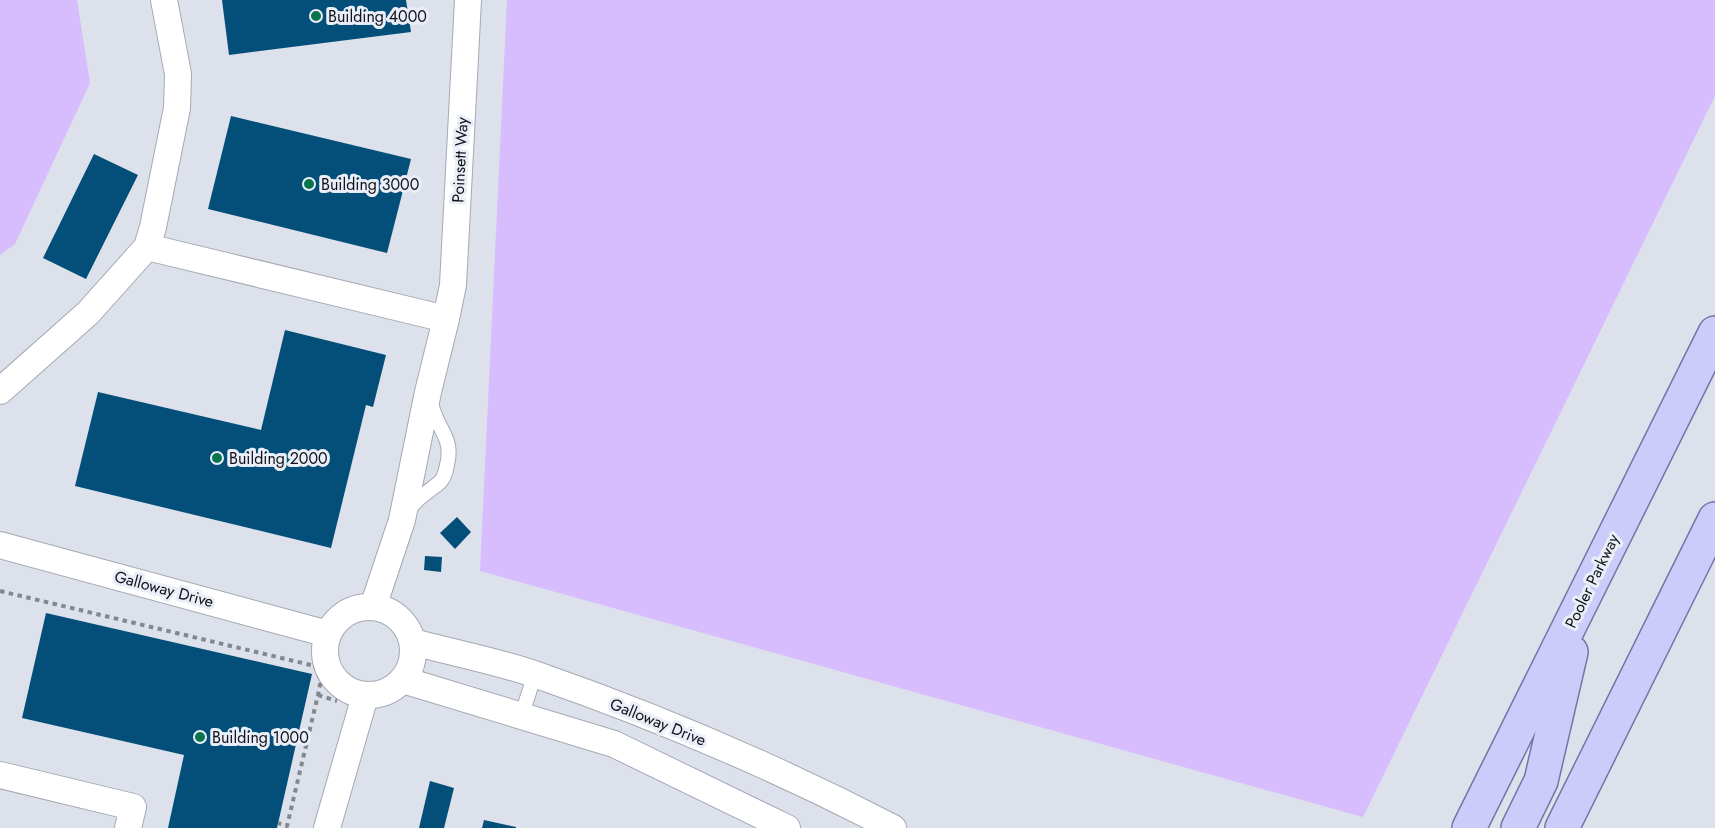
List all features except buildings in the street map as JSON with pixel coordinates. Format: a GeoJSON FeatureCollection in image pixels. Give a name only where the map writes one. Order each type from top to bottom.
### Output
{"type":"FeatureCollection","features":[{"type":"Feature","properties":{"kind":"main road","name":"Pooler Parkway"},"geometry":{"type":"LineString","coordinates":[[1469,828],[1715,333]]}},
{"type":"Feature","properties":{"kind":"main road"},"geometry":{"type":"LineString","coordinates":[[1562,828],[1715,519]]}},
{"type":"Feature","properties":{"kind":"main road"},"geometry":{"type":"LineString","coordinates":[[1518,828],[1541,781],[1584,598]]}},
{"type":"Feature","properties":{"kind":"street"},"geometry":{"type":"LineString","coordinates":[[0,391],[88,313],[147,247],[177,108],[178,74],[164,0]]}},
{"type":"Feature","properties":{"kind":"street","name":"Poinsett Way"},"geometry":{"type":"LineString","coordinates":[[374,607],[402,520],[453,285],[468,0]]}},
{"type":"Feature","properties":{"kind":"street"},"geometry":{"type":"LineString","coordinates":[[147,247],[447,319]]}},
{"type":"Feature","properties":{"kind":"street","name":"Galloway Drive"},"geometry":{"type":"LineString","coordinates":[[0,545],[328,634]]}},
{"type":"Feature","properties":{"kind":"street"},"geometry":{"type":"LineString","coordinates":[[374,607],[387,610],[399,618],[408,629],[413,642],[413,656],[409,672],[398,686],[383,694],[365,696],[351,692],[340,685],[331,674],[325,661],[324,647],[335,622],[346,613],[360,608],[374,607]]}},
{"type":"Feature","properties":{"kind":"street","name":"Galloway Drive"},"geometry":{"type":"LineString","coordinates":[[413,642],[535,674],[664,724],[751,761],[893,828]]}},
{"type":"Feature","properties":{"kind":"street"},"geometry":{"type":"LineString","coordinates":[[403,680],[614,744],[787,828]]}},
{"type":"Feature","properties":{"kind":"street"},"geometry":{"type":"LineString","coordinates":[[327,828],[365,696]]}},
{"type":"Feature","properties":{"kind":"street"},"geometry":{"type":"LineString","coordinates":[[0,775],[133,807],[128,828]]}},
{"type":"Feature","properties":{"kind":"lane"},"geometry":{"type":"LineString","coordinates":[[402,520],[414,502],[441,481],[446,472],[450,452],[448,441],[438,426],[428,392]]}},
{"type":"Feature","properties":{"kind":"lane"},"geometry":{"type":"LineString","coordinates":[[521,717],[535,674]]}},
{"type":"Feature","properties":{"kind":"path"},"geometry":{"type":"LineString","coordinates":[[0,591],[315,666],[321,680],[287,826],[278,823]]}},
{"type":"Feature","properties":{"kind":"shaded area"},"geometry":{"type":"Polygon","coordinates":[[[0,0],[77,0],[90,83],[15,244],[0,255],[0,0]]]}},
{"type":"Feature","properties":{"kind":"shaded area"},"geometry":{"type":"Polygon","coordinates":[[[507,0],[1715,0],[1715,96],[1363,817],[480,571],[507,0]]]}},
{"type":"Feature","properties":{"kind":"place","name":"Building 4000"},"geometry":{"type":"Point","coordinates":[316,16]}},
{"type":"Feature","properties":{"kind":"place","name":"Building 3000"},"geometry":{"type":"Point","coordinates":[309,184]}},
{"type":"Feature","properties":{"kind":"place","name":"Building 2000"},"geometry":{"type":"Point","coordinates":[217,458]}},
{"type":"Feature","properties":{"kind":"place","name":"Building 1000"},"geometry":{"type":"Point","coordinates":[200,737]}}]}
